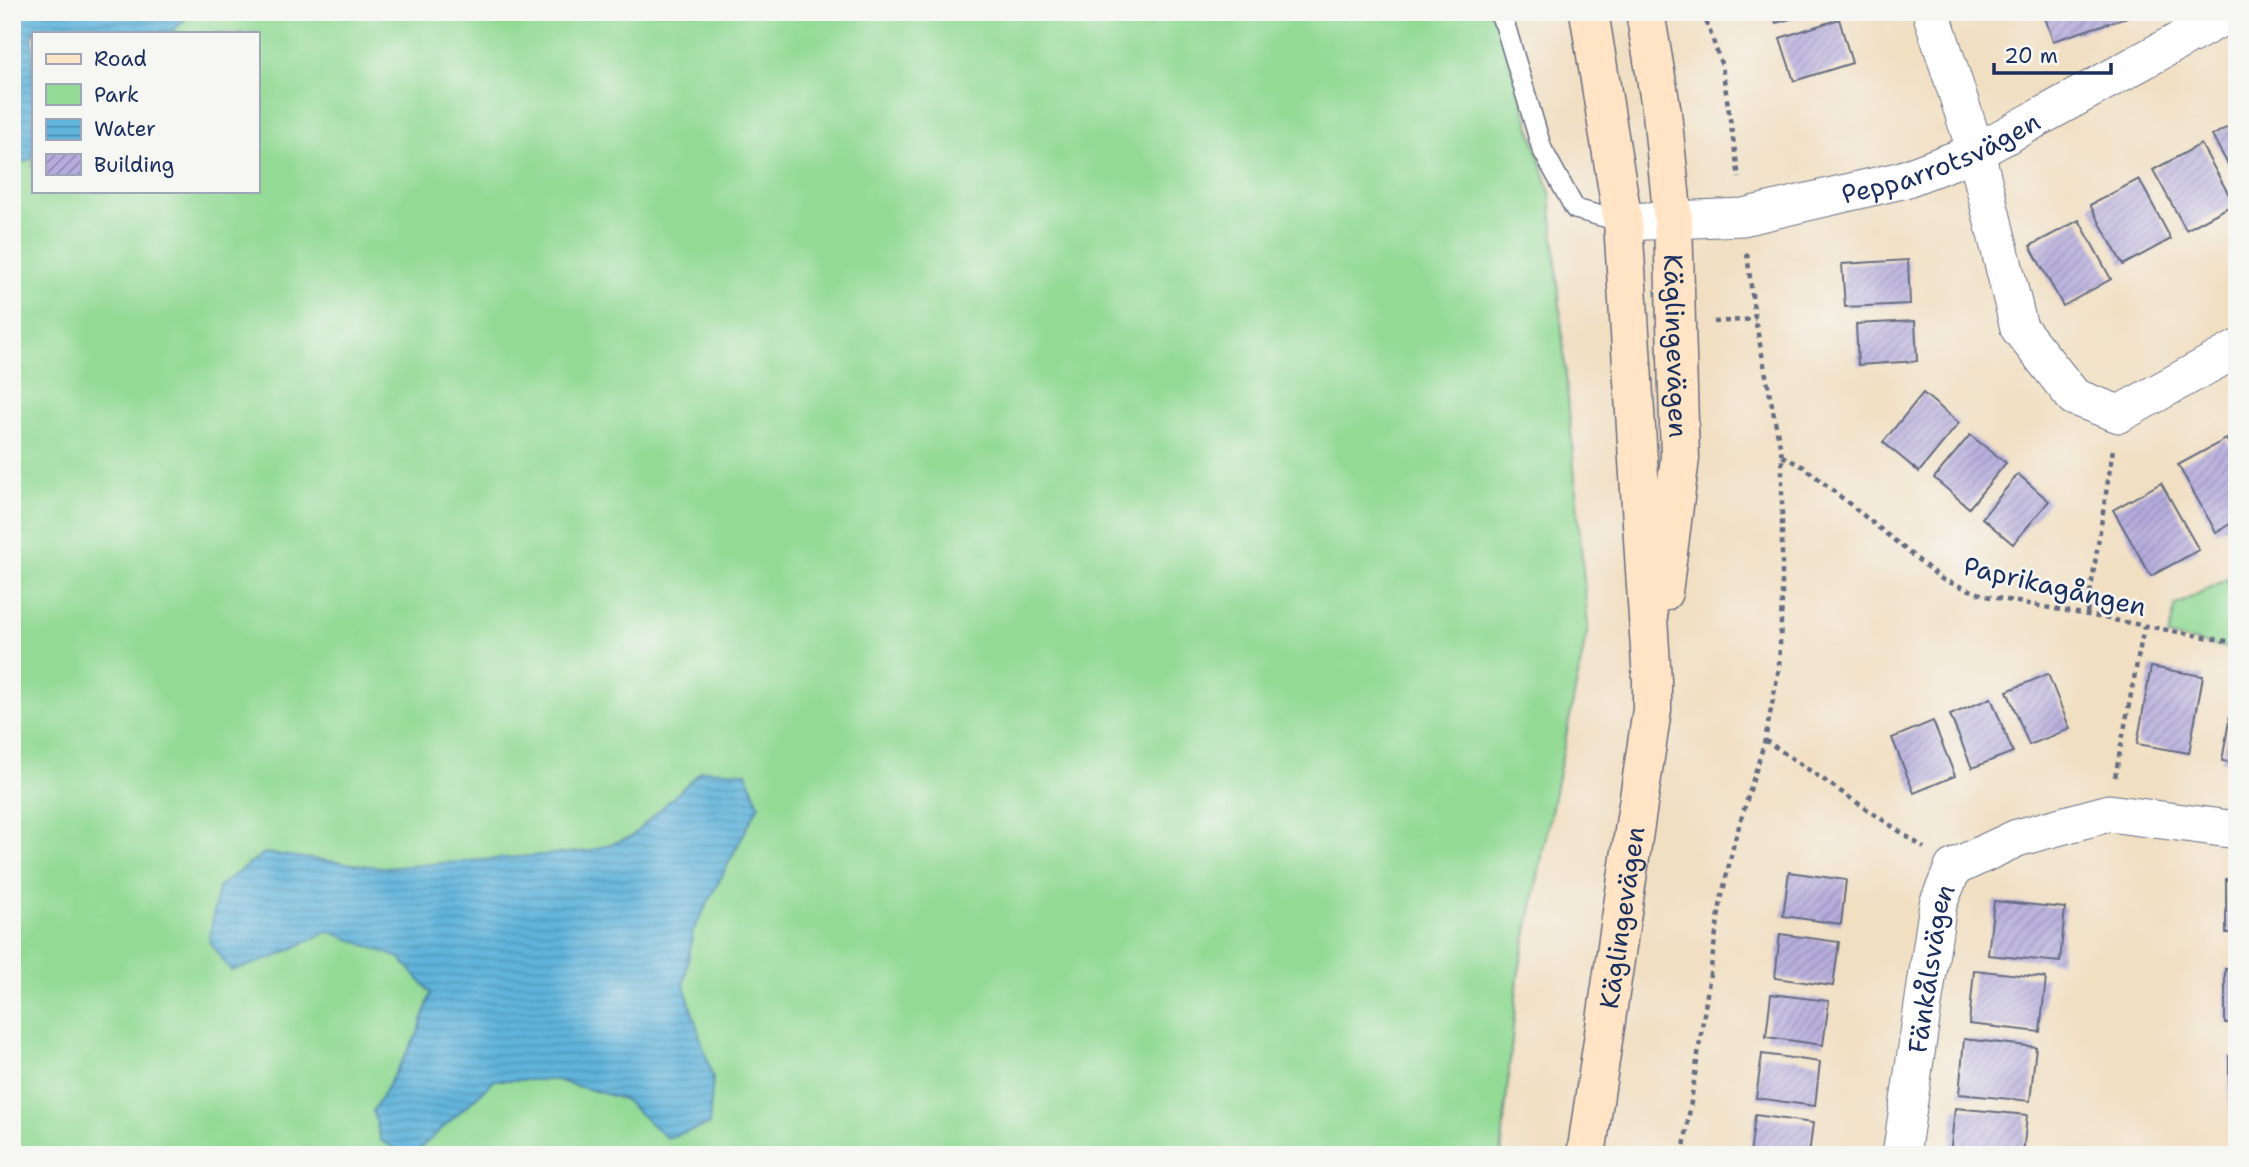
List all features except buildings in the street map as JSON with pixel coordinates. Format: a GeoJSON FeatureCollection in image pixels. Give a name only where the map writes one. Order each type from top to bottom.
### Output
{"type":"FeatureCollection","features":[{"type":"Feature","properties":{"kind":"main road","name":"Käglingevägen"},"geometry":{"type":"LineString","coordinates":[[1586,1155],[1652,710],[1623,222],[1589,12]]}},
{"type":"Feature","properties":{"kind":"main road","name":"Käglingevägen"},"geometry":{"type":"LineString","coordinates":[[1645,12],[1662,113],[1674,221],[1680,458],[1652,681]]}},
{"type":"Feature","properties":{"kind":"street"},"geometry":{"type":"LineString","coordinates":[[1931,12],[1976,152],[2019,328],[2074,397],[2119,414],[2237,349]]}},
{"type":"Feature","properties":{"kind":"street","name":"Pepparrotsvägen"},"geometry":{"type":"LineString","coordinates":[[1623,222],[1743,216],[1902,180],[1976,152],[2232,12]]}},
{"type":"Feature","properties":{"kind":"street","name":"Fänkålsvägen"},"geometry":{"type":"LineString","coordinates":[[1901,1155],[1938,904],[1953,868],[2017,838],[2109,813],[2237,830]]}},
{"type":"Feature","properties":{"kind":"lane"},"geometry":{"type":"LineString","coordinates":[[1498,12],[1505,25],[1542,149],[1575,209],[1623,222]]}},
{"type":"Feature","properties":{"kind":"path"},"geometry":{"type":"LineString","coordinates":[[1683,1155],[1721,900],[1734,844],[1765,740],[1779,668],[1782,598],[1782,456],[1755,319],[1737,153],[1722,66],[1703,12]]}},
{"type":"Feature","properties":{"kind":"path"},"geometry":{"type":"LineString","coordinates":[[2087,613],[2119,414]]}},
{"type":"Feature","properties":{"kind":"path","name":"Paprikagången"},"geometry":{"type":"LineString","coordinates":[[1782,456],[1804,467],[1943,580],[1986,596],[2237,643]]}},
{"type":"Feature","properties":{"kind":"path"},"geometry":{"type":"LineString","coordinates":[[2109,813],[2144,627]]}},
{"type":"Feature","properties":{"kind":"path"},"geometry":{"type":"LineString","coordinates":[[1765,740],[1953,868]]}},
{"type":"Feature","properties":{"kind":"green space"},"geometry":{"type":"Polygon","coordinates":[[[12,12],[1495,12],[1550,193],[1588,627],[1518,976],[1501,1155],[12,1155],[12,12]]]}},
{"type":"Feature","properties":{"kind":"green space"},"geometry":{"type":"Polygon","coordinates":[[[2237,574],[2237,650],[2168,636],[2176,605],[2237,574]]]}},
{"type":"Feature","properties":{"kind":"water"},"geometry":{"type":"Polygon","coordinates":[[[12,12],[193,12],[171,32],[32,32],[32,158],[12,166],[12,12]]]}},
{"type":"Feature","properties":{"kind":"water"},"geometry":{"type":"Polygon","coordinates":[[[702,770],[746,772],[759,805],[693,931],[684,985],[713,1078],[709,1125],[667,1138],[623,1099],[556,1080],[495,1080],[413,1155],[407,1155],[381,1141],[373,1111],[418,1033],[431,993],[400,958],[328,931],[273,958],[231,971],[209,941],[218,887],[264,853],[386,868],[590,851],[631,837],[702,770]]]}}]}
